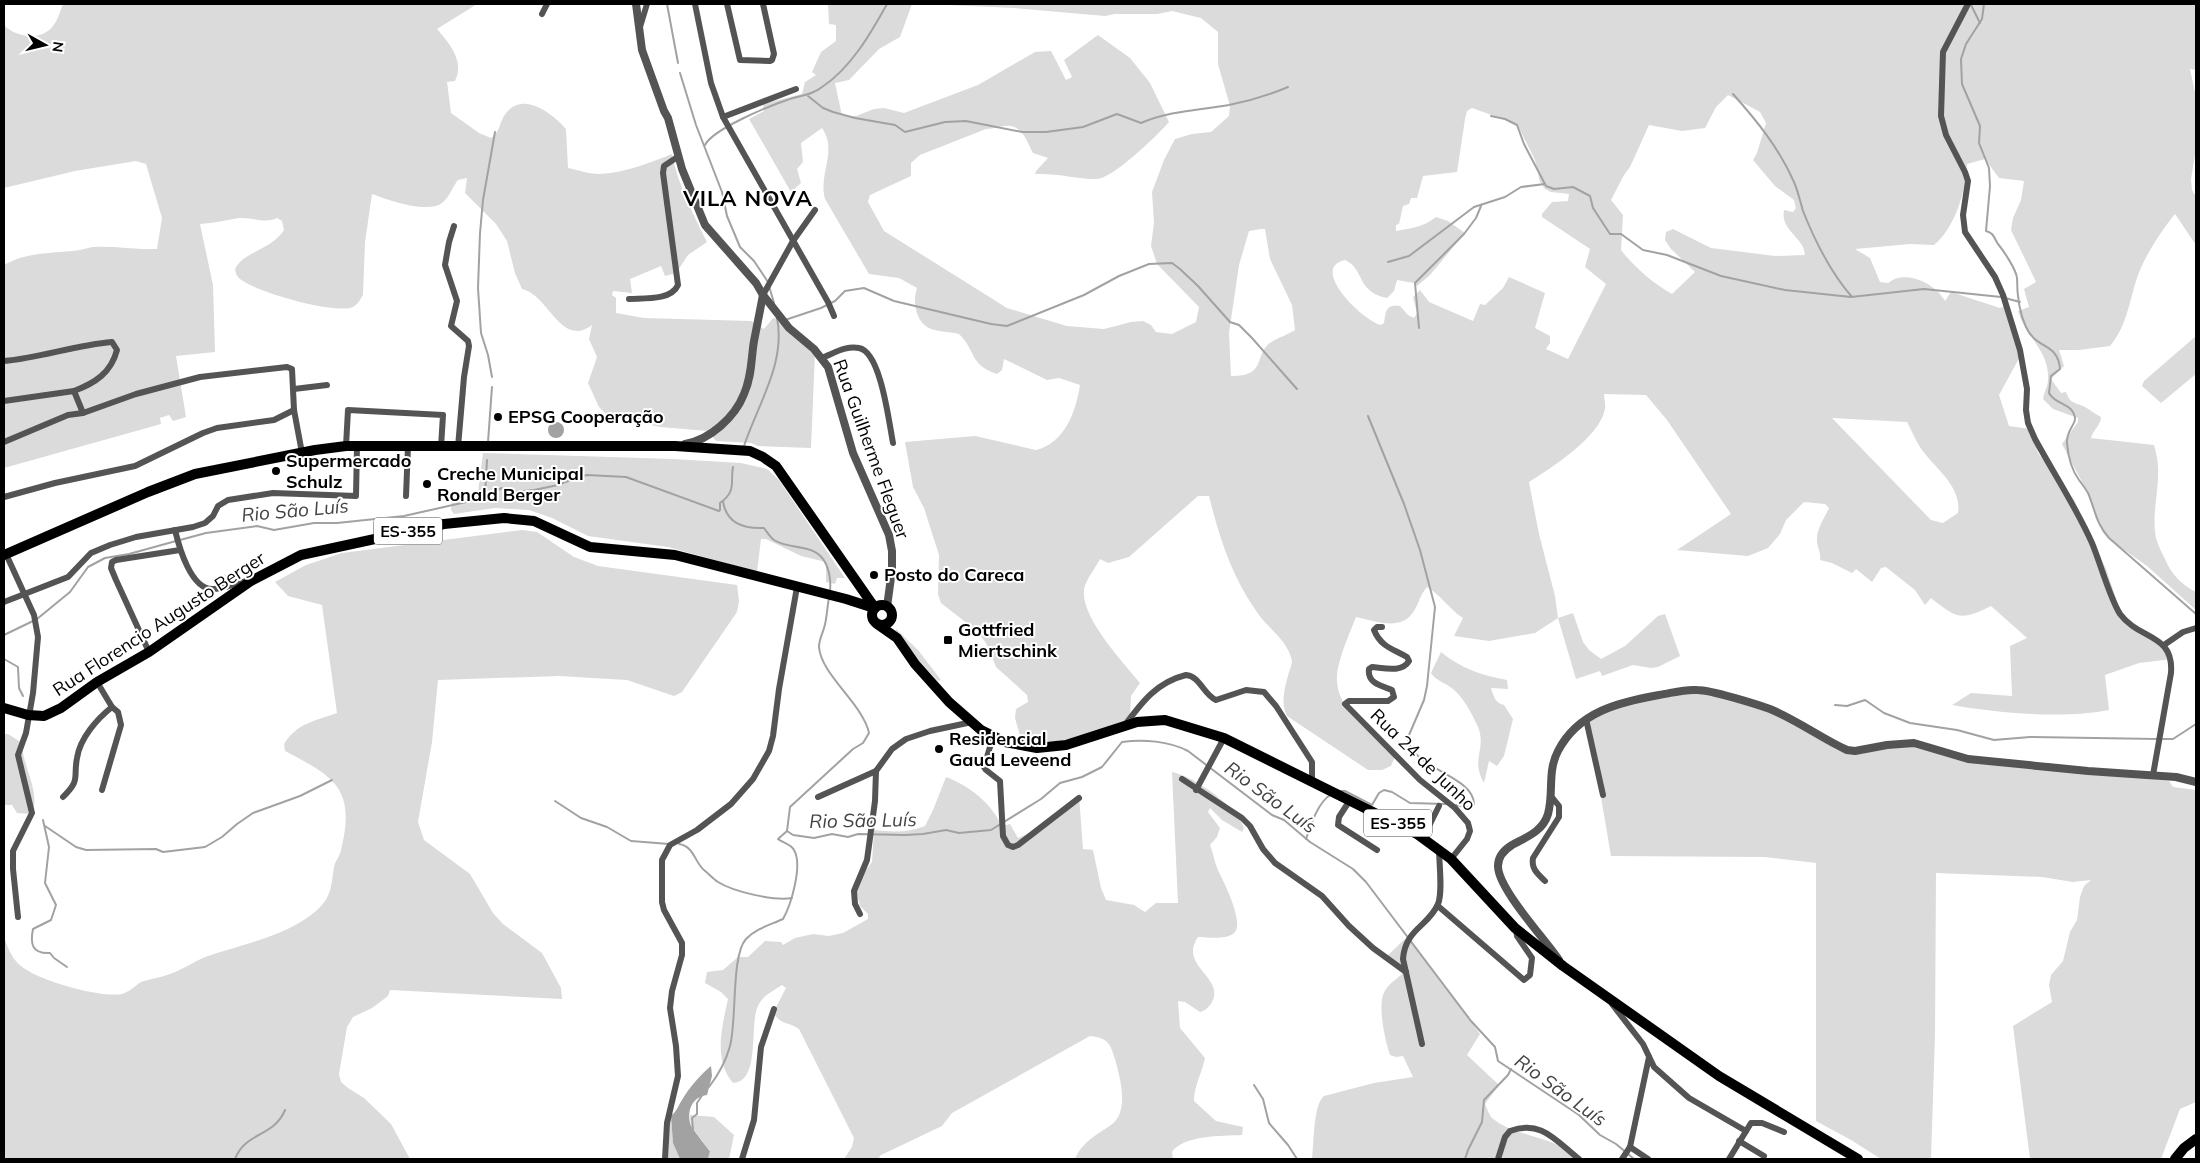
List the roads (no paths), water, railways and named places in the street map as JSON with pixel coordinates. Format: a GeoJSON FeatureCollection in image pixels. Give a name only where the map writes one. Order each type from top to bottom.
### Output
{"type":"FeatureCollection","features":[{"type":"Feature","properties":{"kind":"main road"},"geometry":{"type":"LineString","coordinates":[[5,555],[148,492],[195,474],[302,453],[351,446],[676,446],[750,451],[776,466],[875,608],[872,615],[876,623],[886,624],[890,620]]}},
{"type":"Feature","properties":{"kind":"main road","name":"Rua Florencio Augusto Berger"},"geometry":{"type":"LineString","coordinates":[[4,708],[28,715],[44,716],[61,708],[97,682],[149,652],[251,580],[301,555],[344,544],[444,524],[504,518],[534,521],[590,546],[675,555],[846,599],[859,605]]}},
{"type":"Feature","properties":{"kind":"main road","name":"ES-355"},"geometry":{"type":"LineString","coordinates":[[859,605],[875,608],[881,605],[887,607],[891,614],[890,620],[897,638]]}},
{"type":"Feature","properties":{"kind":"main road","name":"ES-355"},"geometry":{"type":"LineString","coordinates":[[859,605],[876,623],[897,638],[926,677],[949,702],[993,738],[1018,746],[1037,748],[1084,740],[1124,726],[1149,720],[1165,720],[1224,738],[1423,838],[1451,859],[1515,928],[1563,966],[1719,1076],[1858,1159]]}},
{"type":"Feature","properties":{"kind":"main road"},"geometry":{"type":"LineString","coordinates":[[2175,1159],[2184,1148],[2196,1139]]}},
{"type":"Feature","properties":{"kind":"street"},"geometry":{"type":"LineString","coordinates":[[542,14],[547,4]]}},
{"type":"Feature","properties":{"kind":"street","name":"Rua Guilherme Fleguer"},"geometry":{"type":"LineString","coordinates":[[636,4],[642,50],[668,118],[688,188],[704,226],[747,272],[789,328],[822,358],[832,378],[853,453],[889,535],[892,551],[892,570],[887,607]]}},
{"type":"Feature","properties":{"kind":"street"},"geometry":{"type":"LineString","coordinates":[[640,27],[648,4]]}},
{"type":"Feature","properties":{"kind":"street"},"geometry":{"type":"LineString","coordinates":[[695,4],[712,83],[723,117],[828,302],[834,316]]}},
{"type":"Feature","properties":{"kind":"street"},"geometry":{"type":"LineString","coordinates":[[727,4],[740,60],[770,61],[774,54],[763,4]]}},
{"type":"Feature","properties":{"kind":"street"},"geometry":{"type":"LineString","coordinates":[[1968,4],[1943,52],[1941,91],[1941,116],[1946,135],[1968,181],[1963,215],[1965,232],[1995,277],[2003,295],[2025,370],[2028,423],[2091,542],[2119,612],[2134,628],[2164,644],[2172,664],[2153,776]]}},
{"type":"Feature","properties":{"kind":"street"},"geometry":{"type":"LineString","coordinates":[[723,117],[796,89]]}},
{"type":"Feature","properties":{"kind":"street"},"geometry":{"type":"LineString","coordinates":[[629,299],[673,293],[678,285],[663,173],[664,166],[679,156]]}},
{"type":"Feature","properties":{"kind":"street"},"geometry":{"type":"LineString","coordinates":[[676,446],[693,443],[713,431],[735,409],[744,395],[750,375],[754,341],[763,295],[793,241],[815,210]]}},
{"type":"Feature","properties":{"kind":"street"},"geometry":{"type":"LineString","coordinates":[[454,226],[445,265],[457,301],[451,326],[468,342],[469,346],[464,377],[458,447]]}},
{"type":"Feature","properties":{"kind":"street"},"geometry":{"type":"LineString","coordinates":[[4,361],[23,360],[92,343],[112,342],[117,350],[113,364],[92,384],[74,391],[4,401]]}},
{"type":"Feature","properties":{"kind":"street"},"geometry":{"type":"LineString","coordinates":[[822,358],[850,347],[867,351],[872,358],[882,389],[893,443]]}},
{"type":"Feature","properties":{"kind":"street"},"geometry":{"type":"LineString","coordinates":[[4,442],[68,415],[83,413],[136,394],[200,377],[286,367],[292,369],[294,410],[302,453]]}},
{"type":"Feature","properties":{"kind":"street"},"geometry":{"type":"LineString","coordinates":[[294,389],[327,385]]}},
{"type":"Feature","properties":{"kind":"street"},"geometry":{"type":"LineString","coordinates":[[74,391],[83,413]]}},
{"type":"Feature","properties":{"kind":"street"},"geometry":{"type":"LineString","coordinates":[[4,497],[135,466],[217,428],[274,420],[294,410]]}},
{"type":"Feature","properties":{"kind":"street"},"geometry":{"type":"LineString","coordinates":[[4,602],[68,578],[91,553],[136,537],[176,533],[204,523],[213,516],[218,506],[228,500],[250,495],[281,493],[356,496],[348,410],[443,415],[441,447]]}},
{"type":"Feature","properties":{"kind":"street"},"geometry":{"type":"LineString","coordinates":[[406,496],[408,446]]}},
{"type":"Feature","properties":{"kind":"street"},"geometry":{"type":"LineString","coordinates":[[176,533],[180,548],[194,579],[205,588],[213,590],[251,580]]}},
{"type":"Feature","properties":{"kind":"street"},"geometry":{"type":"LineString","coordinates":[[149,652],[111,568],[112,562],[180,548]]}},
{"type":"Feature","properties":{"kind":"street"},"geometry":{"type":"LineString","coordinates":[[5,555],[34,616],[37,628],[33,693],[26,733],[18,755],[32,812],[15,846],[12,857],[18,917]]}},
{"type":"Feature","properties":{"kind":"street"},"geometry":{"type":"LineString","coordinates":[[664,1159],[667,1123],[678,1076],[676,1046],[670,1008],[672,990],[682,955],[682,943],[664,910],[662,902],[662,860],[670,845],[703,826],[731,804],[753,779],[769,751],[797,587]]}},
{"type":"Feature","properties":{"kind":"street","name":"Rua 24 de Junho"},"geometry":{"type":"LineString","coordinates":[[1382,627],[1376,627],[1374,630],[1380,642],[1407,657],[1409,661],[1408,664],[1393,669],[1372,667],[1368,670],[1368,675],[1371,680],[1392,690],[1394,697],[1392,699],[1366,702],[1349,701],[1345,704],[1348,710],[1369,727],[1420,780],[1455,808],[1468,823],[1470,831],[1467,839],[1451,859]]}},
{"type":"Feature","properties":{"kind":"street"},"geometry":{"type":"LineString","coordinates":[[2164,644],[2183,632],[2196,628]]}},
{"type":"Feature","properties":{"kind":"street"},"geometry":{"type":"LineString","coordinates":[[1124,726],[1140,704],[1160,685],[1186,675],[1195,678],[1211,698],[1216,700],[1246,690],[1264,692],[1276,706],[1312,762],[1312,781]]}},
{"type":"Feature","properties":{"kind":"street"},"geometry":{"type":"LineString","coordinates":[[97,682],[112,707],[118,712],[121,726],[102,790]]}},
{"type":"Feature","properties":{"kind":"street"},"geometry":{"type":"LineString","coordinates":[[1563,966],[1513,898],[1499,872],[1498,866],[1503,852],[1530,836],[1541,827],[1547,818],[1551,796],[1551,766],[1572,731],[1586,719],[1612,705],[1630,700],[1698,690],[1772,710],[1847,750],[1855,751],[1886,745],[1914,743],[1968,759],[2088,771],[2176,777],[2196,782]]}},
{"type":"Feature","properties":{"kind":"street"},"geometry":{"type":"LineString","coordinates":[[64,797],[76,781],[77,758],[84,741],[98,720],[112,707]]}},
{"type":"Feature","properties":{"kind":"street"},"geometry":{"type":"LineString","coordinates":[[1586,719],[1603,795]]}},
{"type":"Feature","properties":{"kind":"street"},"geometry":{"type":"LineString","coordinates":[[818,797],[876,771],[892,749],[906,739],[930,731],[972,722]]}},
{"type":"Feature","properties":{"kind":"street"},"geometry":{"type":"LineString","coordinates":[[993,738],[984,767],[1000,781],[1002,828],[1008,845],[1013,847],[1027,839],[1079,798]]}},
{"type":"Feature","properties":{"kind":"street"},"geometry":{"type":"LineString","coordinates":[[1196,790],[1224,738]]}},
{"type":"Feature","properties":{"kind":"street"},"geometry":{"type":"LineString","coordinates":[[860,914],[855,904],[854,890],[867,860],[877,783],[876,771]]}},
{"type":"Feature","properties":{"kind":"street"},"geometry":{"type":"LineString","coordinates":[[1182,780],[1242,818],[1250,826],[1263,849],[1275,863],[1322,896],[1373,948],[1406,972]]}},
{"type":"Feature","properties":{"kind":"street"},"geometry":{"type":"LineString","coordinates":[[1545,881],[1534,870],[1532,864],[1559,817],[1559,806],[1551,796]]}},
{"type":"Feature","properties":{"kind":"street"},"geometry":{"type":"LineString","coordinates":[[1350,800],[1339,817],[1338,825],[1377,850]]}},
{"type":"Feature","properties":{"kind":"street"},"geometry":{"type":"LineString","coordinates":[[1423,838],[1439,806]]}},
{"type":"Feature","properties":{"kind":"street"},"geometry":{"type":"LineString","coordinates":[[1422,1044],[1403,959],[1404,948],[1414,932],[1438,906],[1440,894],[1438,848]]}},
{"type":"Feature","properties":{"kind":"street"},"geometry":{"type":"LineString","coordinates":[[1438,906],[1524,980],[1530,975],[1532,958],[1517,936],[1515,928]]}},
{"type":"Feature","properties":{"kind":"street"},"geometry":{"type":"LineString","coordinates":[[1608,998],[1643,1044],[1654,1067],[1689,1098],[1746,1131]]}},
{"type":"Feature","properties":{"kind":"street"},"geometry":{"type":"LineString","coordinates":[[742,1159],[752,1130],[760,1047],[774,1009]]}},
{"type":"Feature","properties":{"kind":"street"},"geometry":{"type":"LineString","coordinates":[[1648,1159],[1627,1152],[1649,1057]]}},
{"type":"Feature","properties":{"kind":"street"},"geometry":{"type":"LineString","coordinates":[[1729,1159],[1750,1124],[1756,1122],[1784,1132]]}},
{"type":"Feature","properties":{"kind":"street"},"geometry":{"type":"LineString","coordinates":[[1498,1159],[1510,1131],[1528,1126],[1543,1130],[1579,1159]]}},
{"type":"Feature","properties":{"kind":"street"},"geometry":{"type":"LineString","coordinates":[[1739,1141],[1764,1156]]}},
{"type":"Feature","properties":{"kind":"waterway"},"geometry":{"type":"LineString","coordinates":[[667,4],[678,63]]}},
{"type":"Feature","properties":{"kind":"waterway"},"geometry":{"type":"LineString","coordinates":[[705,145],[719,132],[742,119],[792,98],[818,90],[851,60],[874,27],[887,4]]}},
{"type":"Feature","properties":{"kind":"waterway"},"geometry":{"type":"LineString","coordinates":[[1984,4],[1982,19],[1966,44],[1961,59],[1962,84],[1980,126],[1979,143],[1989,168],[1990,186],[1986,231],[1994,236],[2014,270],[2017,278],[2020,309],[2026,327],[2035,339],[2055,354],[2058,360],[2060,369],[2051,376],[2049,393],[2055,400],[2071,409],[2074,413],[2075,420],[2067,439],[2069,458],[2076,476],[2088,493],[2101,527],[2109,538],[2196,614]]}},
{"type":"Feature","properties":{"kind":"waterway"},"geometry":{"type":"LineString","coordinates":[[1971,5],[1980,23]]}},
{"type":"Feature","properties":{"kind":"waterway"},"geometry":{"type":"LineString","coordinates":[[680,73],[696,125],[722,192],[727,216],[740,247],[754,261],[768,282]]}},
{"type":"Feature","properties":{"kind":"waterway"},"geometry":{"type":"LineString","coordinates":[[808,96],[823,108],[833,112],[895,125],[905,132],[945,122],[966,121],[1022,132],[1046,132],[1083,127],[1117,114],[1141,123],[1173,113],[1244,102],[1288,87]]}},
{"type":"Feature","properties":{"kind":"waterway"},"geometry":{"type":"LineString","coordinates":[[1733,94],[1759,125],[1782,158],[1794,182],[1803,211],[1818,245],[1830,267],[1852,297]]}},
{"type":"Feature","properties":{"kind":"waterway"},"geometry":{"type":"LineString","coordinates":[[1491,116],[1505,119],[1517,125],[1524,144],[1546,186],[1554,189],[1573,187],[1590,196],[1593,208],[1610,234],[1621,234],[1643,250],[1667,255],[1721,276],[1785,290],[1851,297],[1924,289],[2001,297]]}},
{"type":"Feature","properties":{"kind":"waterway"},"geometry":{"type":"LineString","coordinates":[[492,377],[481,333],[478,288],[483,200],[495,132]]}},
{"type":"Feature","properties":{"kind":"waterway"},"geometry":{"type":"LineString","coordinates":[[1388,262],[1409,256],[1474,207],[1505,197],[1521,187],[1545,184]]}},
{"type":"Feature","properties":{"kind":"waterway"},"geometry":{"type":"LineString","coordinates":[[1419,328],[1415,283],[1464,234],[1476,218],[1481,206]]}},
{"type":"Feature","properties":{"kind":"waterway"},"geometry":{"type":"LineString","coordinates":[[785,320],[821,308],[835,301],[845,291],[864,288],[894,301],[991,324],[1007,326],[1084,295],[1119,276],[1149,264],[1172,263],[1198,286],[1230,322],[1239,325],[1252,338],[1297,389]]}},
{"type":"Feature","properties":{"kind":"waterway"},"geometry":{"type":"LineString","coordinates":[[769,286],[774,303]]}},
{"type":"Feature","properties":{"kind":"waterway"},"geometry":{"type":"LineString","coordinates":[[2005,298],[2020,302]]}},
{"type":"Feature","properties":{"kind":"waterway"},"geometry":{"type":"LineString","coordinates":[[744,446],[774,367],[779,335],[777,318]]}},
{"type":"Feature","properties":{"kind":"waterway"},"geometry":{"type":"LineString","coordinates":[[488,442],[492,387]]}},
{"type":"Feature","properties":{"kind":"waterway"},"geometry":{"type":"LineString","coordinates":[[1368,416],[1404,504],[1420,550],[1435,607],[1427,686],[1424,700],[1409,735],[1408,742],[1414,752],[1423,760],[1456,780],[1472,795],[1474,804],[1471,808],[1456,805]]}},
{"type":"Feature","properties":{"kind":"waterway"},"geometry":{"type":"LineString","coordinates":[[485,495],[487,460]]}},
{"type":"Feature","properties":{"kind":"waterway","name":"Rio São Luís"},"geometry":{"type":"LineString","coordinates":[[180,540],[206,533],[257,526],[274,530],[314,523],[337,523],[404,516],[475,500],[502,488],[515,492],[534,490],[558,485],[587,475],[626,477],[719,511],[720,503],[731,490],[733,467]]}},
{"type":"Feature","properties":{"kind":"waterway","name":"Rio São Luís"},"geometry":{"type":"LineString","coordinates":[[723,501],[728,515],[737,523],[743,526],[764,528],[774,540],[810,550],[822,557],[829,574],[830,591]]}},
{"type":"Feature","properties":{"kind":"waterway","name":"Rio São Luís"},"geometry":{"type":"LineString","coordinates":[[37,619],[70,592],[88,567],[105,558],[129,554],[176,541]]}},
{"type":"Feature","properties":{"kind":"waterway","name":"Rio São Luís"},"geometry":{"type":"LineString","coordinates":[[787,831],[790,807],[853,749],[863,743],[869,733],[859,711],[834,679],[821,658],[819,644],[826,621],[829,598]]}},
{"type":"Feature","properties":{"kind":"waterway","name":"Rio São Luís"},"geometry":{"type":"LineString","coordinates":[[4,635],[33,621]]}},
{"type":"Feature","properties":{"kind":"waterway"},"geometry":{"type":"LineString","coordinates":[[4,659],[18,667],[19,688],[23,696]]}},
{"type":"Feature","properties":{"kind":"waterway"},"geometry":{"type":"LineString","coordinates":[[1835,705],[1847,706],[1865,700],[1884,713],[1910,723],[1957,730],[1994,740],[2030,737],[2157,739]]}},
{"type":"Feature","properties":{"kind":"waterway"},"geometry":{"type":"LineString","coordinates":[[2161,739],[2173,739],[2196,724]]}},
{"type":"Feature","properties":{"kind":"waterway","name":"Rio São Luís"},"geometry":{"type":"LineString","coordinates":[[787,831],[793,835],[814,838],[832,834],[848,837],[858,834],[905,835],[946,830],[959,833],[991,830],[1041,799],[1060,783],[1082,777],[1102,767],[1122,742],[1156,742],[1181,748],[1188,751],[1272,815],[1284,820],[1310,842],[1353,869],[1366,882],[1471,1021],[1495,1047],[1498,1061],[1579,1115],[1600,1135],[1616,1144],[1634,1159]]}},
{"type":"Feature","properties":{"kind":"waterway"},"geometry":{"type":"LineString","coordinates":[[45,826],[76,847],[86,850],[156,849],[163,852],[205,847],[222,837],[253,813],[300,796],[332,780]]}},
{"type":"Feature","properties":{"kind":"waterway"},"geometry":{"type":"LineString","coordinates":[[1338,791],[1345,791],[1372,805],[1379,793],[1384,790],[1392,792],[1410,803],[1446,804]]}},
{"type":"Feature","properties":{"kind":"waterway"},"geometry":{"type":"LineString","coordinates":[[1306,839],[1318,809],[1330,795]]}},
{"type":"Feature","properties":{"kind":"waterway"},"geometry":{"type":"LineString","coordinates":[[555,801],[581,818],[607,827],[631,841],[669,844]]}},
{"type":"Feature","properties":{"kind":"waterway"},"geometry":{"type":"LineString","coordinates":[[43,820],[49,847],[45,883],[56,905],[51,920],[33,929],[32,943],[36,950],[50,953],[67,967]]}},
{"type":"Feature","properties":{"kind":"waterway"},"geometry":{"type":"LineString","coordinates":[[709,1087],[722,1067],[730,1046],[736,973],[741,947],[746,939],[755,932],[783,919],[792,895],[797,875],[796,857],[791,846],[778,839],[787,831]]}},
{"type":"Feature","properties":{"kind":"waterway"},"geometry":{"type":"LineString","coordinates":[[679,844],[688,848],[701,867],[725,886],[765,897],[792,898]]}},
{"type":"Feature","properties":{"kind":"waterway"},"geometry":{"type":"LineString","coordinates":[[1465,1159],[1482,1122],[1484,1100],[1508,1075],[1511,1069]]}},
{"type":"Feature","properties":{"kind":"waterway"},"geometry":{"type":"LineString","coordinates":[[1254,1085],[1263,1099],[1269,1123],[1297,1159]]}},
{"type":"Feature","properties":{"kind":"waterway"},"geometry":{"type":"LineString","coordinates":[[693,1130],[692,1118],[697,1114],[697,1103],[703,1094]]}},
{"type":"Feature","properties":{"kind":"waterway"},"geometry":{"type":"LineString","coordinates":[[235,1159],[245,1144],[274,1125],[285,1110]]}},
{"type":"Feature","properties":{"kind":"place","name":"EPSG Cooperação"},"geometry":{"type":"Point","coordinates":[498,417]}},
{"type":"Feature","properties":{"kind":"place","name":"Supermercado Schulz"},"geometry":{"type":"Point","coordinates":[276,471]}},
{"type":"Feature","properties":{"kind":"place","name":"Creche Municipal Ronald Berger"},"geometry":{"type":"Point","coordinates":[427,484]}},
{"type":"Feature","properties":{"kind":"place","name":"Posto do Careca"},"geometry":{"type":"Point","coordinates":[874,575]}},
{"type":"Feature","properties":{"kind":"place","name":"Gottfried Miertschink"},"geometry":{"type":"Point","coordinates":[948,640]}},
{"type":"Feature","properties":{"kind":"place","name":"Residencial Gaud Leveend"},"geometry":{"type":"Point","coordinates":[939,749]}},
{"type":"Feature","properties":{"kind":"district","name":"VILA NOVA"},"geometry":{"type":"Point","coordinates":[748,198]}}]}
